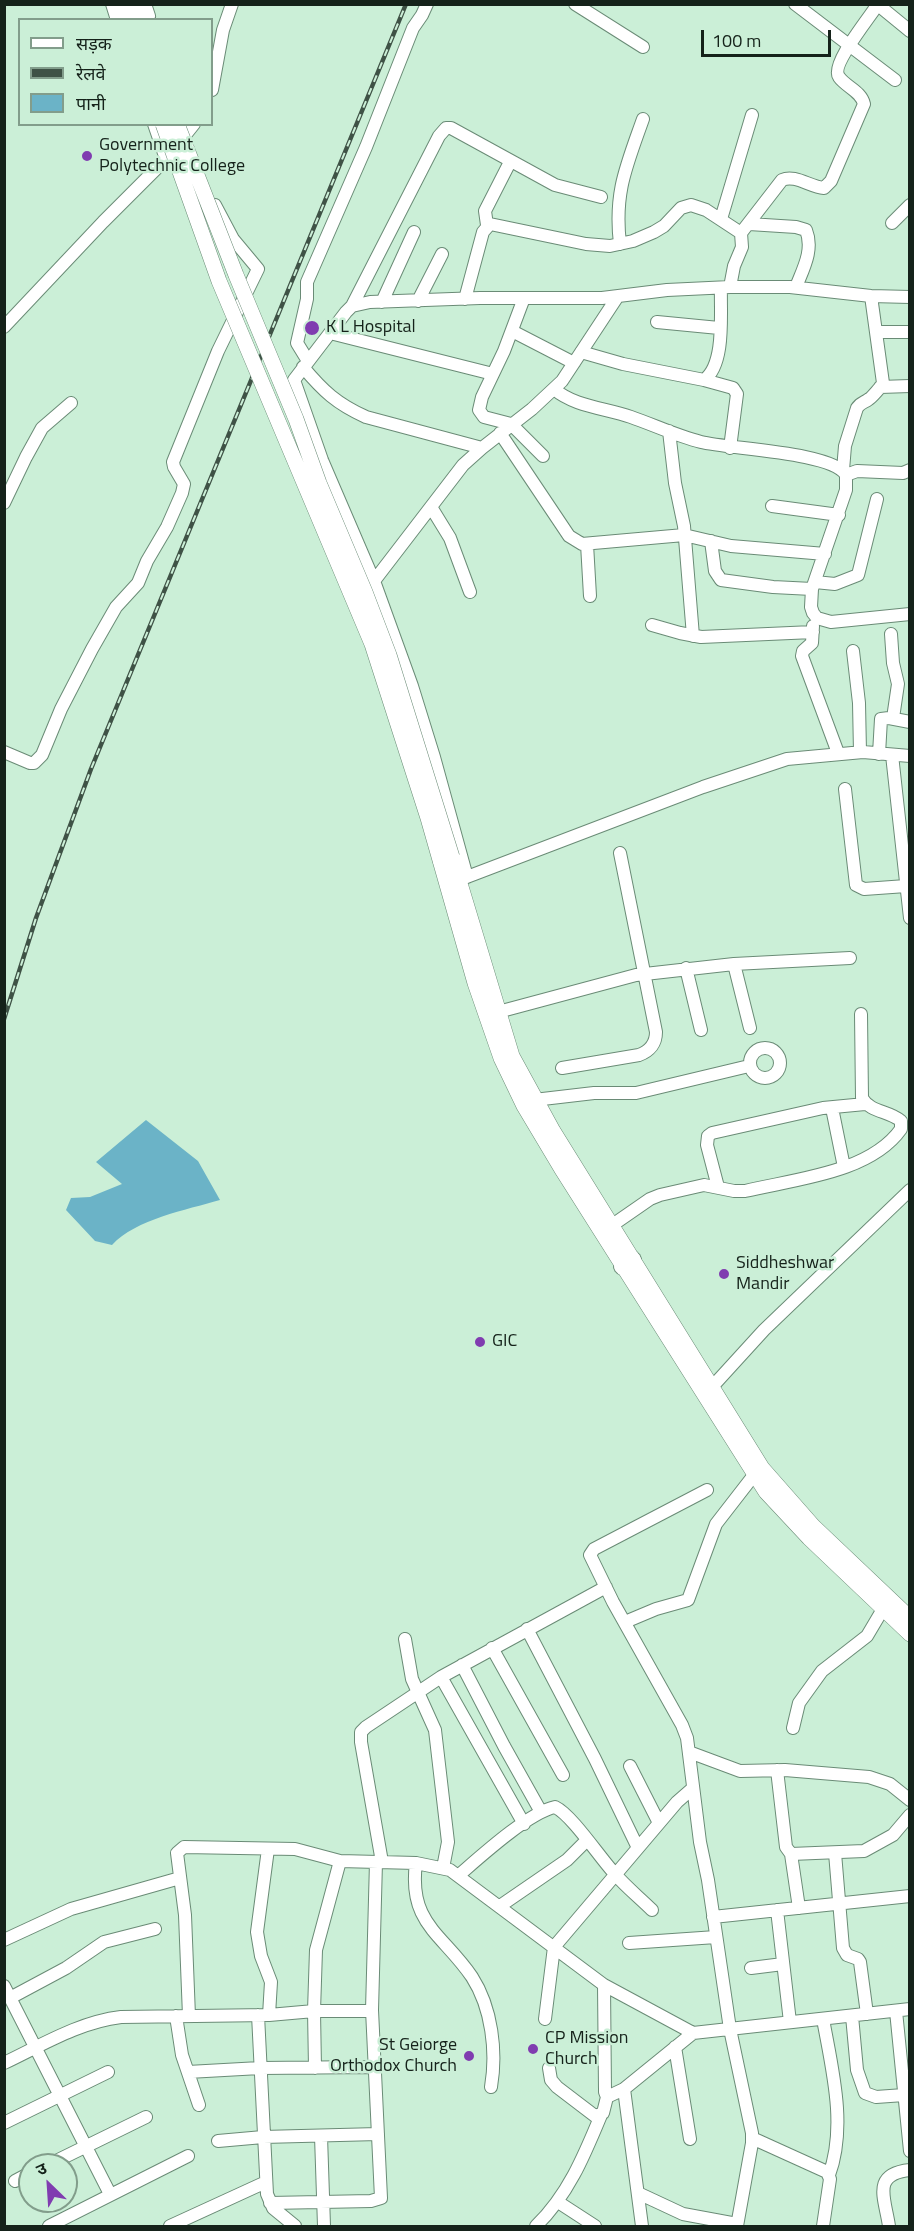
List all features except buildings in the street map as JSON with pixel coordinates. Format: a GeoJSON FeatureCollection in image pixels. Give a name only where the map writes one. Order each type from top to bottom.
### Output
{"type":"FeatureCollection","features":[{"type":"Feature","properties":{"kind":"main road"},"geometry":{"type":"LineString","coordinates":[[165,126],[219,281],[372,644],[428,818],[457,881],[512,1056],[534,1100],[611,1226],[627,1263],[754,1476],[801,1530],[909,1634]]}},
{"type":"Feature","properties":{"kind":"main road"},"geometry":{"type":"LineString","coordinates":[[186,128],[236,276],[296,418],[319,483],[389,655],[446,859]]}},
{"type":"Feature","properties":{"kind":"main road"},"geometry":{"type":"LineString","coordinates":[[457,881],[489,1027],[510,1079],[561,1168],[712,1387],[762,1468],[813,1526],[909,1618]]}},
{"type":"Feature","properties":{"kind":"street"},"geometry":{"type":"LineString","coordinates":[[144,18],[149,16],[145,4]]}},
{"type":"Feature","properties":{"kind":"street"},"geometry":{"type":"LineString","coordinates":[[213,85],[223,30],[232,4]]}},
{"type":"Feature","properties":{"kind":"street"},"geometry":{"type":"LineString","coordinates":[[426,4],[413,28],[366,147],[308,282],[307,298],[297,343],[305,364],[321,390],[350,410],[366,417],[482,448]]}},
{"type":"Feature","properties":{"kind":"street"},"geometry":{"type":"LineString","coordinates":[[575,4],[643,47]]}},
{"type":"Feature","properties":{"kind":"street"},"geometry":{"type":"LineString","coordinates":[[795,4],[895,80]]}},
{"type":"Feature","properties":{"kind":"street"},"geometry":{"type":"LineString","coordinates":[[704,380],[709,376],[719,352],[719,328],[725,287],[742,248],[745,229],[786,177],[819,188],[824,188],[831,181],[864,104],[859,95],[836,73],[837,64],[878,5],[909,31]]}},
{"type":"Feature","properties":{"kind":"street"},"geometry":{"type":"LineString","coordinates":[[721,219],[752,115]]}},
{"type":"Feature","properties":{"kind":"street"},"geometry":{"type":"LineString","coordinates":[[620,244],[618,208],[621,182],[643,120]]}},
{"type":"Feature","properties":{"kind":"street"},"geometry":{"type":"LineString","coordinates":[[155,126],[166,159]]}},
{"type":"Feature","properties":{"kind":"street"},"geometry":{"type":"LineString","coordinates":[[4,327],[166,159],[186,128]]}},
{"type":"Feature","properties":{"kind":"street"},"geometry":{"type":"LineString","coordinates":[[4,752],[30,763],[34,763],[42,755],[92,649],[121,601],[138,583],[182,493],[184,484],[173,465],[177,452],[218,351],[258,269],[233,239],[218,211],[186,128]]}},
{"type":"Feature","properties":{"kind":"street"},"geometry":{"type":"LineString","coordinates":[[601,197],[555,186],[451,128],[442,131],[352,306],[294,380],[322,460],[374,581],[418,706],[457,881],[787,759],[860,752],[909,756]]}},
{"type":"Feature","properties":{"kind":"street"},"geometry":{"type":"LineString","coordinates":[[465,299],[483,232],[487,225],[485,211],[510,162]]}},
{"type":"Feature","properties":{"kind":"street"},"geometry":{"type":"LineString","coordinates":[[892,223],[909,205]]}},
{"type":"Feature","properties":{"kind":"street"},"geometry":{"type":"LineString","coordinates":[[487,225],[494,223],[603,246],[620,244],[654,232],[664,226],[676,212],[685,206],[698,206],[745,229],[796,227],[806,230],[809,242],[808,256],[796,287]]}},
{"type":"Feature","properties":{"kind":"street"},"geometry":{"type":"LineString","coordinates":[[382,302],[414,232]]}},
{"type":"Feature","properties":{"kind":"street"},"geometry":{"type":"LineString","coordinates":[[418,301],[442,254]]}},
{"type":"Feature","properties":{"kind":"street"},"geometry":{"type":"LineString","coordinates":[[352,306],[382,302],[618,296],[725,287],[796,287],[871,296],[909,297]]}},
{"type":"Feature","properties":{"kind":"street"},"geometry":{"type":"LineString","coordinates":[[374,581],[453,477],[482,448],[554,389],[618,296]]}},
{"type":"Feature","properties":{"kind":"street"},"geometry":{"type":"LineString","coordinates":[[838,753],[802,656],[803,651],[812,643],[813,613],[811,607],[814,586],[846,490],[845,446],[860,403],[870,399],[884,383],[871,296]]}},
{"type":"Feature","properties":{"kind":"street"},"geometry":{"type":"LineString","coordinates":[[524,298],[512,331],[482,397],[479,410],[484,417],[511,424],[543,456]]}},
{"type":"Feature","properties":{"kind":"street"},"geometry":{"type":"LineString","coordinates":[[657,322],[719,328]]}},
{"type":"Feature","properties":{"kind":"street"},"geometry":{"type":"LineString","coordinates":[[512,331],[574,363]]}},
{"type":"Feature","properties":{"kind":"street"},"geometry":{"type":"LineString","coordinates":[[876,332],[909,332]]}},
{"type":"Feature","properties":{"kind":"street"},"geometry":{"type":"LineString","coordinates":[[330,333],[493,374]]}},
{"type":"Feature","properties":{"kind":"street"},"geometry":{"type":"LineString","coordinates":[[581,352],[614,362],[733,388],[737,394],[730,448]]}},
{"type":"Feature","properties":{"kind":"street"},"geometry":{"type":"LineString","coordinates":[[880,387],[909,386]]}},
{"type":"Feature","properties":{"kind":"street"},"geometry":{"type":"LineString","coordinates":[[554,389],[570,400],[629,416],[700,442],[730,448],[764,449],[838,466],[845,472],[903,473],[909,470]]}},
{"type":"Feature","properties":{"kind":"street"},"geometry":{"type":"LineString","coordinates":[[4,502],[42,428],[71,402]]}},
{"type":"Feature","properties":{"kind":"street"},"geometry":{"type":"LineString","coordinates":[[669,431],[674,474],[682,512],[693,636]]}},
{"type":"Feature","properties":{"kind":"street"},"geometry":{"type":"LineString","coordinates":[[500,433],[569,536],[578,543],[684,535],[731,546],[825,554]]}},
{"type":"Feature","properties":{"kind":"street"},"geometry":{"type":"LineString","coordinates":[[711,541],[715,571],[721,580],[773,587],[836,584],[858,575],[877,499]]}},
{"type":"Feature","properties":{"kind":"street"},"geometry":{"type":"LineString","coordinates":[[772,506],[839,515]]}},
{"type":"Feature","properties":{"kind":"street"},"geometry":{"type":"LineString","coordinates":[[431,507],[450,538],[470,592]]}},
{"type":"Feature","properties":{"kind":"street"},"geometry":{"type":"LineString","coordinates":[[587,544],[590,596]]}},
{"type":"Feature","properties":{"kind":"street"},"geometry":{"type":"LineString","coordinates":[[813,613],[817,618],[831,622],[909,614]]}},
{"type":"Feature","properties":{"kind":"street"},"geometry":{"type":"LineString","coordinates":[[652,625],[693,636],[813,632]]}},
{"type":"Feature","properties":{"kind":"street"},"geometry":{"type":"LineString","coordinates":[[891,634],[893,663],[898,684],[893,718]]}},
{"type":"Feature","properties":{"kind":"street"},"geometry":{"type":"LineString","coordinates":[[853,651],[860,709],[860,752]]}},
{"type":"Feature","properties":{"kind":"street"},"geometry":{"type":"LineString","coordinates":[[909,722],[893,718],[881,719],[886,754],[904,813],[909,918]]}},
{"type":"Feature","properties":{"kind":"street"},"geometry":{"type":"LineString","coordinates":[[845,789],[856,885],[864,889],[906,886]]}},
{"type":"Feature","properties":{"kind":"street"},"geometry":{"type":"LineString","coordinates":[[562,1068],[639,1054],[652,1046],[656,1032],[620,853]]}},
{"type":"Feature","properties":{"kind":"street"},"geometry":{"type":"LineString","coordinates":[[498,1012],[645,974],[734,964],[850,958]]}},
{"type":"Feature","properties":{"kind":"street"},"geometry":{"type":"LineString","coordinates":[[734,964],[750,1028]]}},
{"type":"Feature","properties":{"kind":"street"},"geometry":{"type":"LineString","coordinates":[[686,968],[701,1030]]}},
{"type":"Feature","properties":{"kind":"street"},"geometry":{"type":"LineString","coordinates":[[611,1226],[643,1203],[660,1195],[704,1185],[745,1191],[844,1167],[878,1152],[889,1144],[901,1129],[900,1121],[870,1108],[865,1104],[861,1092],[861,1014]]}},
{"type":"Feature","properties":{"kind":"street"},"geometry":{"type":"LineString","coordinates":[[534,1100],[594,1093],[636,1093],[749,1066]]}},
{"type":"Feature","properties":{"kind":"street"},"geometry":{"type":"LineString","coordinates":[[718,1187],[707,1145],[708,1136],[712,1133],[832,1108],[865,1104]]}},
{"type":"Feature","properties":{"kind":"street"},"geometry":{"type":"LineString","coordinates":[[832,1108],[844,1167]]}},
{"type":"Feature","properties":{"kind":"street"},"geometry":{"type":"LineString","coordinates":[[712,1387],[764,1330],[909,1190]]}},
{"type":"Feature","properties":{"kind":"street"},"geometry":{"type":"LineString","coordinates":[[625,1622],[656,1609],[688,1600],[716,1524],[754,1476]]}},
{"type":"Feature","properties":{"kind":"street"},"geometry":{"type":"LineString","coordinates":[[638,2193],[683,2214],[737,2225],[752,2138],[730,2029],[699,1842],[689,1752],[682,1725],[590,1555],[594,1549],[707,1490]]}},
{"type":"Feature","properties":{"kind":"street"},"geometry":{"type":"LineString","coordinates":[[270,2203],[375,2201],[381,2198],[372,2011],[379,1862],[361,1732],[441,1677],[606,1587]]}},
{"type":"Feature","properties":{"kind":"street"},"geometry":{"type":"LineString","coordinates":[[793,1728],[799,1703],[822,1671],[867,1636],[883,1609]]}},
{"type":"Feature","properties":{"kind":"street"},"geometry":{"type":"LineString","coordinates":[[527,1629],[639,1848]]}},
{"type":"Feature","properties":{"kind":"street"},"geometry":{"type":"LineString","coordinates":[[405,1639],[412,1679],[435,1730],[448,1842],[443,1868]]}},
{"type":"Feature","properties":{"kind":"street"},"geometry":{"type":"LineString","coordinates":[[492,1648],[563,1775]]}},
{"type":"Feature","properties":{"kind":"street"},"geometry":{"type":"LineString","coordinates":[[462,1665],[541,1812]]}},
{"type":"Feature","properties":{"kind":"street"},"geometry":{"type":"LineString","coordinates":[[441,1677],[524,1824]]}},
{"type":"Feature","properties":{"kind":"street"},"geometry":{"type":"LineString","coordinates":[[689,1752],[740,1771],[777,1770],[869,1777],[890,1784],[909,1800]]}},
{"type":"Feature","properties":{"kind":"street"},"geometry":{"type":"LineString","coordinates":[[630,1766],[659,1823]]}},
{"type":"Feature","properties":{"kind":"street"},"geometry":{"type":"LineString","coordinates":[[777,1770],[786,1847],[791,1854],[799,1908]]}},
{"type":"Feature","properties":{"kind":"street"},"geometry":{"type":"LineString","coordinates":[[545,2019],[554,1947],[677,1802],[693,1788]]}},
{"type":"Feature","properties":{"kind":"street"},"geometry":{"type":"LineString","coordinates":[[459,1875],[490,1848],[541,1812],[555,1807],[561,1810],[616,1875],[652,1910]]}},
{"type":"Feature","properties":{"kind":"street"},"geometry":{"type":"LineString","coordinates":[[791,1854],[864,1851],[883,1842],[899,1829],[909,1815]]}},
{"type":"Feature","properties":{"kind":"street"},"geometry":{"type":"LineString","coordinates":[[500,1906],[567,1860],[586,1841]]}},
{"type":"Feature","properties":{"kind":"street"},"geometry":{"type":"LineString","coordinates":[[189,2016],[185,1915],[177,1854],[184,1847],[295,1849],[340,1861],[416,1863],[443,1868],[459,1875],[604,1985],[693,2033]]}},
{"type":"Feature","properties":{"kind":"street"},"geometry":{"type":"LineString","coordinates":[[268,1849],[257,1932],[261,1956],[271,1982],[264,2015],[260,2068],[266,2182],[270,2203],[295,2226]]}},
{"type":"Feature","properties":{"kind":"street"},"geometry":{"type":"LineString","coordinates":[[836,1853],[843,1948],[847,1955],[860,1962],[867,2014]]}},
{"type":"Feature","properties":{"kind":"street"},"geometry":{"type":"LineString","coordinates":[[315,2068],[314,2011],[317,1943],[340,1861]]}},
{"type":"Feature","properties":{"kind":"street"},"geometry":{"type":"LineString","coordinates":[[416,1863],[414,1881],[419,1908],[431,1930],[471,1977],[482,1998],[491,2032],[495,2067],[491,2088]]}},
{"type":"Feature","properties":{"kind":"street"},"geometry":{"type":"LineString","coordinates":[[4,1940],[71,1910],[180,1878]]}},
{"type":"Feature","properties":{"kind":"street"},"geometry":{"type":"LineString","coordinates":[[713,1917],[909,1896]]}},
{"type":"Feature","properties":{"kind":"street"},"geometry":{"type":"LineString","coordinates":[[777,1910],[790,2022]]}},
{"type":"Feature","properties":{"kind":"street"},"geometry":{"type":"LineString","coordinates":[[10,1998],[66,1968],[104,1942],[155,1929]]}},
{"type":"Feature","properties":{"kind":"street"},"geometry":{"type":"LineString","coordinates":[[629,1943],[716,1937]]}},
{"type":"Feature","properties":{"kind":"street"},"geometry":{"type":"LineString","coordinates":[[751,1968],[783,1964]]}},
{"type":"Feature","properties":{"kind":"street"},"geometry":{"type":"LineString","coordinates":[[536,2226],[558,2202],[576,2173],[607,2097],[605,2092],[604,1985]]}},
{"type":"Feature","properties":{"kind":"street"},"geometry":{"type":"LineString","coordinates":[[4,1986],[110,2194]]}},
{"type":"Feature","properties":{"kind":"street"},"geometry":{"type":"LineString","coordinates":[[607,2097],[624,2089],[693,2033],[909,2009]]}},
{"type":"Feature","properties":{"kind":"street"},"geometry":{"type":"LineString","coordinates":[[4,2063],[68,2032],[104,2019],[372,2011]]}},
{"type":"Feature","properties":{"kind":"street"},"geometry":{"type":"LineString","coordinates":[[896,2011],[909,2151]]}},
{"type":"Feature","properties":{"kind":"street"},"geometry":{"type":"LineString","coordinates":[[176,2016],[180,2044],[199,2105]]}},
{"type":"Feature","properties":{"kind":"street"},"geometry":{"type":"LineString","coordinates":[[852,2016],[857,2070],[865,2093],[876,2097],[904,2096]]}},
{"type":"Feature","properties":{"kind":"street"},"geometry":{"type":"LineString","coordinates":[[823,2019],[836,2093],[836,2149],[829,2175],[823,2226]]}},
{"type":"Feature","properties":{"kind":"street"},"geometry":{"type":"LineString","coordinates":[[675,2047],[690,2139]]}},
{"type":"Feature","properties":{"kind":"street"},"geometry":{"type":"LineString","coordinates":[[188,2072],[260,2068],[373,2067]]}},
{"type":"Feature","properties":{"kind":"street"},"geometry":{"type":"LineString","coordinates":[[549,2068],[551,2080],[557,2087],[595,2116],[601,2115]]}},
{"type":"Feature","properties":{"kind":"street"},"geometry":{"type":"LineString","coordinates":[[4,2123],[108,2073]]}},
{"type":"Feature","properties":{"kind":"street"},"geometry":{"type":"LineString","coordinates":[[624,2089],[642,2226]]}},
{"type":"Feature","properties":{"kind":"street"},"geometry":{"type":"LineString","coordinates":[[73,2153],[146,2116]]}},
{"type":"Feature","properties":{"kind":"street"},"geometry":{"type":"LineString","coordinates":[[218,2141],[263,2137],[378,2134]]}},
{"type":"Feature","properties":{"kind":"street"},"geometry":{"type":"LineString","coordinates":[[321,2136],[324,2226]]}},
{"type":"Feature","properties":{"kind":"street"},"geometry":{"type":"LineString","coordinates":[[752,2138],[823,2169],[829,2175]]}},
{"type":"Feature","properties":{"kind":"street"},"geometry":{"type":"LineString","coordinates":[[49,2226],[188,2156]]}},
{"type":"Feature","properties":{"kind":"street"},"geometry":{"type":"LineString","coordinates":[[889,2226],[883,2183],[887,2176],[909,2170]]}},
{"type":"Feature","properties":{"kind":"street"},"geometry":{"type":"LineString","coordinates":[[170,2226],[266,2182]]}},
{"type":"Feature","properties":{"kind":"street"},"geometry":{"type":"LineString","coordinates":[[558,2202],[595,2226]]}},
{"type":"Feature","properties":{"kind":"water"},"geometry":{"type":"Polygon","coordinates":[[[146,1120],[198,1161],[220,1200],[148,1222],[134,1228],[112,1245],[95,1241],[66,1210],[71,1198],[90,1197],[122,1184],[96,1162],[146,1120]]]}},
{"type":"Feature","properties":{"kind":"railway"},"geometry":{"type":"LineString","coordinates":[[4,1019],[36,918],[91,769],[406,4]]}},
{"type":"Feature","properties":{"kind":"place","name":"Government Polytechnic College"},"geometry":{"type":"Point","coordinates":[87,156]}},
{"type":"Feature","properties":{"kind":"place","name":"K L Hospital"},"geometry":{"type":"Point","coordinates":[312,328]}},
{"type":"Feature","properties":{"kind":"place","name":"Siddheshwar Mandir"},"geometry":{"type":"Point","coordinates":[724,1274]}},
{"type":"Feature","properties":{"kind":"place","name":"GIC"},"geometry":{"type":"Point","coordinates":[480,1342]}},
{"type":"Feature","properties":{"kind":"place","name":"CP Mission Church"},"geometry":{"type":"Point","coordinates":[533,2049]}},
{"type":"Feature","properties":{"kind":"place","name":"St Geiorge Orthodox Church"},"geometry":{"type":"Point","coordinates":[469,2056]}}]}
